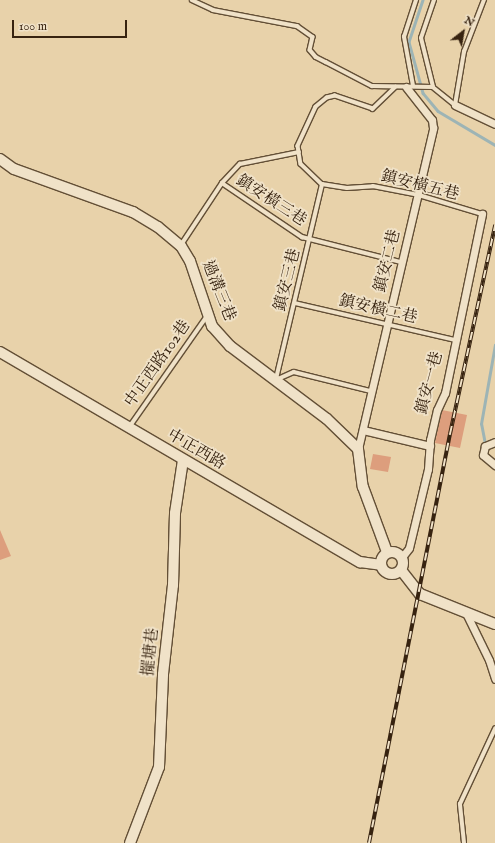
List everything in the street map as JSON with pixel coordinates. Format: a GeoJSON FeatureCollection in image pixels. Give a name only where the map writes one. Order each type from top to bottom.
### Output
{"type":"FeatureCollection","features":[{"type":"Feature","properties":{"kind":"street","name":"鎮安二巷"},"geometry":{"type":"LineString","coordinates":[[358,449],[401,262],[419,195],[433,128],[432,120],[409,86]]}},
{"type":"Feature","properties":{"kind":"street"},"geometry":{"type":"LineString","coordinates":[[455,105],[495,124]]}},
{"type":"Feature","properties":{"kind":"street","name":"過溝三巷"},"geometry":{"type":"LineString","coordinates":[[0,159],[14,169],[133,212],[158,227],[181,246],[190,261],[212,326],[230,346],[344,433],[358,449]]}},
{"type":"Feature","properties":{"kind":"street","name":"鎮安一巷"},"geometry":{"type":"LineString","coordinates":[[402,557],[409,548],[428,469],[430,446],[437,410],[445,393],[482,214]]}},
{"type":"Feature","properties":{"kind":"street","name":"中正西路"},"geometry":{"type":"LineString","coordinates":[[0,352],[360,562],[381,565],[388,573],[395,574],[401,570]]}},
{"type":"Feature","properties":{"kind":"street"},"geometry":{"type":"LineString","coordinates":[[363,430],[430,446]]}},
{"type":"Feature","properties":{"kind":"street"},"geometry":{"type":"LineString","coordinates":[[495,442],[486,446],[483,455],[495,465]]}},
{"type":"Feature","properties":{"kind":"street"},"geometry":{"type":"LineString","coordinates":[[358,449],[363,487],[387,552]]}},
{"type":"Feature","properties":{"kind":"street","name":"擺塘巷"},"geometry":{"type":"LineString","coordinates":[[130,843],[159,767],[163,674],[173,585],[175,513],[183,460]]}},
{"type":"Feature","properties":{"kind":"street"},"geometry":{"type":"LineString","coordinates":[[381,565],[382,557],[387,552],[394,551],[402,557],[404,564],[401,570],[420,594],[495,624]]}},
{"type":"Feature","properties":{"kind":"street"},"geometry":{"type":"LineString","coordinates":[[466,613],[489,660],[495,679]]}},
{"type":"Feature","properties":{"kind":"lane"},"geometry":{"type":"LineString","coordinates":[[192,0],[213,10],[297,26],[313,37],[310,50],[316,57],[372,86],[433,87],[455,105],[464,52],[484,0]]}},
{"type":"Feature","properties":{"kind":"lane"},"geometry":{"type":"LineString","coordinates":[[409,86],[404,37],[416,0]]}},
{"type":"Feature","properties":{"kind":"lane"},"geometry":{"type":"LineString","coordinates":[[433,87],[421,38],[434,0]]}},
{"type":"Feature","properties":{"kind":"lane"},"geometry":{"type":"LineString","coordinates":[[322,184],[301,164],[298,146],[316,107],[327,98],[335,96],[373,110],[396,87]]}},
{"type":"Feature","properties":{"kind":"lane"},"geometry":{"type":"LineString","coordinates":[[181,246],[222,183],[240,164],[299,152]]}},
{"type":"Feature","properties":{"kind":"lane","name":"鎮安橫三巷"},"geometry":{"type":"LineString","coordinates":[[222,183],[302,237],[401,262]]}},
{"type":"Feature","properties":{"kind":"lane","name":"鎮安橫五巷"},"geometry":{"type":"LineString","coordinates":[[322,184],[346,188],[373,186],[419,195],[482,214]]}},
{"type":"Feature","properties":{"kind":"lane","name":"鎮安三巷"},"geometry":{"type":"LineString","coordinates":[[275,380],[295,303],[322,184]]}},
{"type":"Feature","properties":{"kind":"lane","name":"鎮安橫二巷"},"geometry":{"type":"LineString","coordinates":[[295,303],[455,340]]}},
{"type":"Feature","properties":{"kind":"lane","name":"中正西路102巷"},"geometry":{"type":"LineString","coordinates":[[128,428],[208,315]]}},
{"type":"Feature","properties":{"kind":"lane"},"geometry":{"type":"LineString","coordinates":[[275,380],[294,372],[371,391]]}},
{"type":"Feature","properties":{"kind":"lane"},"geometry":{"type":"LineString","coordinates":[[464,843],[460,804],[495,729]]}},
{"type":"Feature","properties":{"kind":"building"},"geometry":{"type":"Polygon","coordinates":[[[442,410],[467,415],[460,448],[435,443],[442,410]]]}},
{"type":"Feature","properties":{"kind":"building"},"geometry":{"type":"Polygon","coordinates":[[[373,454],[391,457],[388,472],[370,469],[373,454]]]}},
{"type":"Feature","properties":{"kind":"building"},"geometry":{"type":"Polygon","coordinates":[[[0,530],[11,556],[0,560],[0,530]]]}},
{"type":"Feature","properties":{"kind":"waterway"},"geometry":{"type":"LineString","coordinates":[[423,0],[409,42],[423,93],[438,111],[495,145]]}},
{"type":"Feature","properties":{"kind":"waterway"},"geometry":{"type":"LineString","coordinates":[[485,444],[481,424],[495,345]]}},
{"type":"Feature","properties":{"kind":"railway"},"geometry":{"type":"LineString","coordinates":[[369,843],[450,434],[495,225]]}}]}
